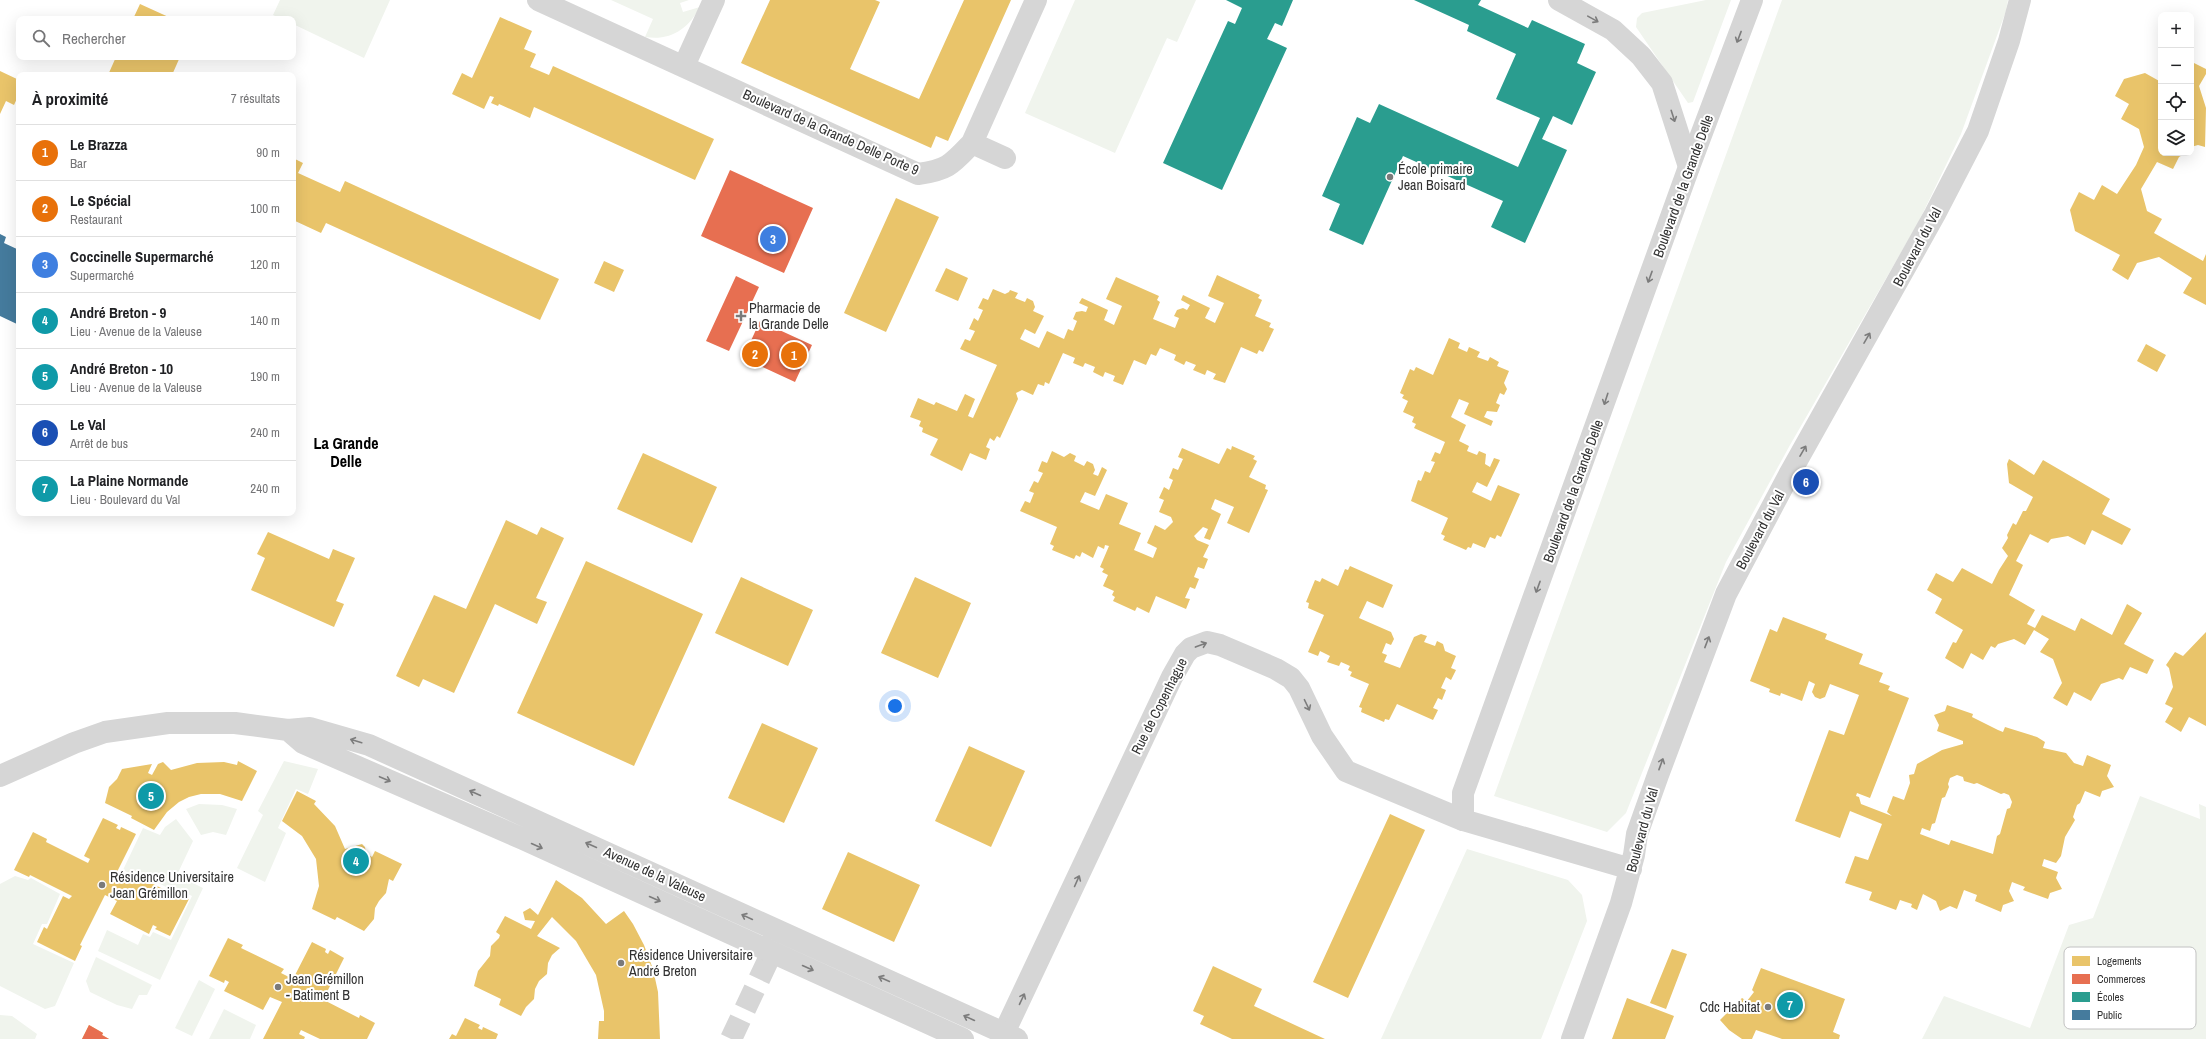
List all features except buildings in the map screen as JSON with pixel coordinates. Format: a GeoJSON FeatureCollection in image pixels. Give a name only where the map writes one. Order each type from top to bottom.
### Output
{"type":"FeatureCollection","features":[{"type":"Feature","properties":{"kind":"street","name":"Boulevard de la Grande Delle Porte 9"},"geometry":{"type":"LineString","coordinates":[[538,0],[918,174],[937,172],[953,164],[972,143],[1036,0]]}},
{"type":"Feature","properties":{"kind":"street"},"geometry":{"type":"LineString","coordinates":[[684,66],[714,0]]}},
{"type":"Feature","properties":{"kind":"street"},"geometry":{"type":"LineString","coordinates":[[1559,0],[1613,30],[1641,56],[1662,83],[1689,168]]}},
{"type":"Feature","properties":{"kind":"street","name":"Boulevard de la Grande Delle"},"geometry":{"type":"LineString","coordinates":[[1463,820],[1463,793],[1689,168],[1752,0]]}},
{"type":"Feature","properties":{"kind":"street","name":"Boulevard du Val"},"geometry":{"type":"LineString","coordinates":[[1572,1039],[1606,949],[1631,869],[1638,834],[1658,775],[1726,594],[1782,487],[1935,214],[1978,131],[2009,41],[2020,0]]}},
{"type":"Feature","properties":{"kind":"street"},"geometry":{"type":"LineString","coordinates":[[972,143],[1005,158]]}},
{"type":"Feature","properties":{"kind":"street","name":"Rue de Copenhague"},"geometry":{"type":"LineString","coordinates":[[1005,1037],[1172,677],[1185,654],[1191,648],[1207,642],[1220,645],[1276,668],[1291,678],[1299,688],[1322,736],[1346,772],[1463,820]]}},
{"type":"Feature","properties":{"kind":"street","name":"Avenue de la Valeuse"},"geometry":{"type":"LineString","coordinates":[[0,776],[74,743],[105,732],[136,726],[168,723],[235,723],[288,730],[310,728],[369,745],[1005,1037]]}},
{"type":"Feature","properties":{"kind":"street","name":"Avenue de la Valeuse"},"geometry":{"type":"LineString","coordinates":[[288,730],[303,743],[501,830],[962,1039]]}},
{"type":"Feature","properties":{"kind":"street"},"geometry":{"type":"LineString","coordinates":[[501,830],[510,809]]}},
{"type":"Feature","properties":{"kind":"street"},"geometry":{"type":"LineString","coordinates":[[1463,820],[1631,869]]}},
{"type":"Feature","properties":{"kind":"shaded area"},"geometry":{"type":"Polygon","coordinates":[[[280,0],[390,0],[364,58],[296,25],[296,16],[273,15],[280,0]]]}},
{"type":"Feature","properties":{"kind":"shaded area"},"geometry":{"type":"Polygon","coordinates":[[[611,0],[689,0],[680,3],[683,12],[700,7],[690,22],[678,32],[663,37],[654,38],[645,37],[653,19],[611,0]]]}},
{"type":"Feature","properties":{"kind":"shaded area"},"geometry":{"type":"Polygon","coordinates":[[[1075,0],[1196,0],[1177,42],[1167,38],[1115,153],[1025,113],[1075,0]]]}},
{"type":"Feature","properties":{"kind":"shaded area"},"geometry":{"type":"Polygon","coordinates":[[[1706,0],[1731,0],[1693,102],[1688,103],[1636,27],[1637,18],[1642,13],[1706,0]]]}},
{"type":"Feature","properties":{"kind":"shaded area"},"geometry":{"type":"Polygon","coordinates":[[[1782,0],[2008,0],[2006,11],[1961,134],[1918,223],[1790,445],[1726,562],[1626,813],[1607,832],[1494,796],[1782,0]]]}},
{"type":"Feature","properties":{"kind":"shaded area"},"geometry":{"type":"Polygon","coordinates":[[[284,761],[318,769],[308,794],[296,789],[278,828],[286,833],[265,882],[237,868],[263,815],[258,811],[284,761]]]}},
{"type":"Feature","properties":{"kind":"shaded area"},"geometry":{"type":"Polygon","coordinates":[[[2140,796],[2200,819],[2199,804],[2206,807],[2206,1039],[1922,1039],[1944,996],[2030,1028],[2069,925],[2093,918],[2140,796]]]}},
{"type":"Feature","properties":{"kind":"shaded area"},"geometry":{"type":"Polygon","coordinates":[[[199,804],[222,805],[237,809],[226,835],[213,832],[201,835],[186,809],[199,804]]]}},
{"type":"Feature","properties":{"kind":"shaded area"},"geometry":{"type":"Polygon","coordinates":[[[176,819],[193,841],[177,875],[203,888],[160,980],[98,951],[107,930],[138,945],[143,934],[150,937],[153,932],[171,940],[192,896],[172,886],[170,889],[131,869],[129,873],[123,870],[143,828],[160,835],[165,827],[176,819]]]}},
{"type":"Feature","properties":{"kind":"shaded area"},"geometry":{"type":"Polygon","coordinates":[[[1467,849],[1568,880],[1582,895],[1587,921],[1541,1039],[1381,1039],[1467,849]]]}},
{"type":"Feature","properties":{"kind":"shaded area"},"geometry":{"type":"Polygon","coordinates":[[[15,876],[28,880],[31,878],[60,894],[47,924],[42,924],[33,944],[74,963],[55,1006],[45,1009],[0,986],[0,884],[15,876]]]}},
{"type":"Feature","properties":{"kind":"shaded area"},"geometry":{"type":"Polygon","coordinates":[[[96,957],[152,985],[147,995],[139,995],[132,1009],[117,1005],[90,992],[86,981],[96,957]]]}},
{"type":"Feature","properties":{"kind":"shaded area"},"geometry":{"type":"Polygon","coordinates":[[[199,980],[215,989],[192,1036],[175,1028],[199,980]]]}},
{"type":"Feature","properties":{"kind":"shaded area"},"geometry":{"type":"Polygon","coordinates":[[[224,1009],[256,1025],[250,1039],[209,1039],[224,1009]]]}},
{"type":"Feature","properties":{"kind":"shaded area"},"geometry":{"type":"Polygon","coordinates":[[[0,1015],[12,1016],[37,1034],[35,1039],[0,1039],[0,1015]]]}},
{"type":"Feature","properties":{"kind":"tunnel"},"geometry":{"type":"LineString","coordinates":[[731,1039],[772,952]]}},
{"type":"Feature","properties":{"kind":"place","name":"École primaire Jean Boisard"},"geometry":{"type":"Point","coordinates":[1390,177]}},
{"type":"Feature","properties":{"kind":"place","name":"Coccinelle Supermarché"},"geometry":{"type":"Point","coordinates":[773,239]}},
{"type":"Feature","properties":{"kind":"place","name":"Pharmacie de la Grande Delle"},"geometry":{"type":"Point","coordinates":[741,316]}},
{"type":"Feature","properties":{"kind":"place","name":"Le Spécial"},"geometry":{"type":"Point","coordinates":[755,354]}},
{"type":"Feature","properties":{"kind":"place","name":"Le Brazza"},"geometry":{"type":"Point","coordinates":[794,355]}},
{"type":"Feature","properties":{"kind":"place","name":"Le Val"},"geometry":{"type":"Point","coordinates":[1806,482]}},
{"type":"Feature","properties":{"kind":"place","name":"André Breton - 10"},"geometry":{"type":"Point","coordinates":[151,796]}},
{"type":"Feature","properties":{"kind":"place","name":"André Breton - 9"},"geometry":{"type":"Point","coordinates":[356,861]}},
{"type":"Feature","properties":{"kind":"place","name":"Résidence Universitaire Jean Grémillon"},"geometry":{"type":"Point","coordinates":[102,885]}},
{"type":"Feature","properties":{"kind":"place","name":"Résidence Universitaire André Breton"},"geometry":{"type":"Point","coordinates":[621,963]}},
{"type":"Feature","properties":{"kind":"place","name":"Jean Grémillon - Batiment B"},"geometry":{"type":"Point","coordinates":[278,987]}},
{"type":"Feature","properties":{"kind":"place","name":"La Plaine Normande"},"geometry":{"type":"Point","coordinates":[1790,1005]}},
{"type":"Feature","properties":{"kind":"place","name":"Cdc Habitat"},"geometry":{"type":"Point","coordinates":[1768,1007]}},
{"type":"Feature","properties":{"kind":"district","name":"La Grande Delle"},"geometry":{"type":"Point","coordinates":[346,452]}}]}
